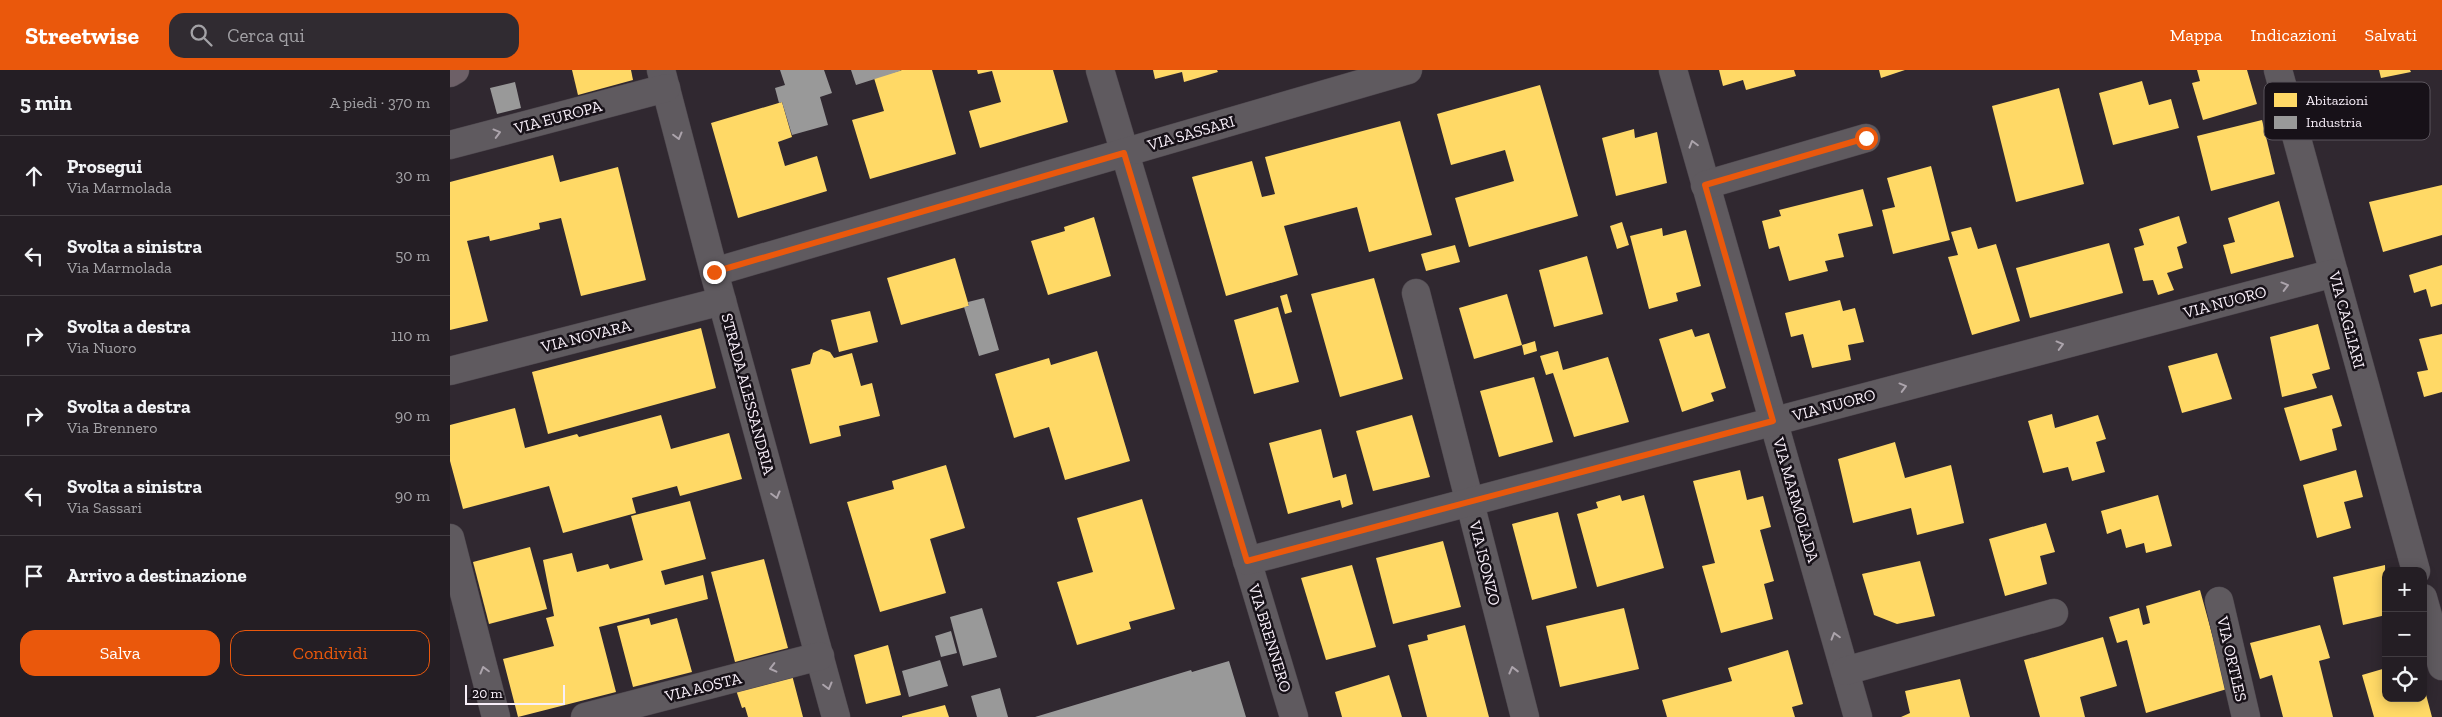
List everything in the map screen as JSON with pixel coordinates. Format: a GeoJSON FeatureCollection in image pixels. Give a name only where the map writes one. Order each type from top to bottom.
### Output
{"type":"FeatureCollection","features":[{"type":"Feature","properties":{"kind":"main road"},"geometry":{"type":"LineString","coordinates":[[450,73],[454,70]]}},
{"type":"Feature","properties":{"kind":"street","name":"VIA BRENNERO"},"geometry":{"type":"LineString","coordinates":[[1100,70],[1294,717]]}},
{"type":"Feature","properties":{"kind":"street","name":"VIA MARMOLADA"},"geometry":{"type":"LineString","coordinates":[[1673,70],[1858,717]]}},
{"type":"Feature","properties":{"kind":"street","name":"VIA SASSARI"},"geometry":{"type":"LineString","coordinates":[[714,272],[1400,71]]}},
{"type":"Feature","properties":{"kind":"street","name":"VIA EUROPA"},"geometry":{"type":"LineString","coordinates":[[450,145],[664,79]]}},
{"type":"Feature","properties":{"kind":"street","name":"STRADA ALESSANDRIA"},"geometry":{"type":"LineString","coordinates":[[664,79],[714,272],[836,717]]}},
{"type":"Feature","properties":{"kind":"street"},"geometry":{"type":"LineString","coordinates":[[1705,185],[1866,138]]}},
{"type":"Feature","properties":{"kind":"street","name":"VIA CAGLIARI"},"geometry":{"type":"LineString","coordinates":[[2297,140],[2415,567]]}},
{"type":"Feature","properties":{"kind":"street","name":"VIA NUORO"},"geometry":{"type":"LineString","coordinates":[[1247,561],[2334,273]]}},
{"type":"Feature","properties":{"kind":"street","name":"VIA ISONZO"},"geometry":{"type":"LineString","coordinates":[[1416,293],[1525,717]]}},
{"type":"Feature","properties":{"kind":"street","name":"VIA NOVARA"},"geometry":{"type":"LineString","coordinates":[[450,371],[722,301]]}},
{"type":"Feature","properties":{"kind":"street"},"geometry":{"type":"LineString","coordinates":[[450,538],[496,717]]}},
{"type":"Feature","properties":{"kind":"street","name":"VIA ORTLES"},"geometry":{"type":"LineString","coordinates":[[2219,601],[2246,717]]}},
{"type":"Feature","properties":{"kind":"street"},"geometry":{"type":"LineString","coordinates":[[2427,612],[2442,666]]}},
{"type":"Feature","properties":{"kind":"street"},"geometry":{"type":"LineString","coordinates":[[1845,671],[2054,613]]}},
{"type":"Feature","properties":{"kind":"street","name":"VIA AOSTA"},"geometry":{"type":"LineString","coordinates":[[585,717],[820,656]]}},
{"type":"Feature","properties":{"kind":"building: Abitazioni"},"geometry":{"type":"Polygon","coordinates":[[[572,70],[631,70],[633,80],[578,95],[572,70]]]}},
{"type":"Feature","properties":{"kind":"building: Abitazioni"},"geometry":{"type":"Polygon","coordinates":[[[902,70],[932,70],[956,154],[870,179],[852,120],[884,111],[874,78],[902,70]]]}},
{"type":"Feature","properties":{"kind":"building: Abitazioni"},"geometry":{"type":"Polygon","coordinates":[[[977,70],[1053,70],[1068,122],[980,148],[969,111],[1001,102],[992,71],[978,74],[977,70]]]}},
{"type":"Feature","properties":{"kind":"building: Abitazioni"},"geometry":{"type":"Polygon","coordinates":[[[1153,70],[1217,70],[1218,72],[1184,82],[1182,72],[1155,79],[1153,70]]]}},
{"type":"Feature","properties":{"kind":"building: Abitazioni"},"geometry":{"type":"Polygon","coordinates":[[[1719,70],[1794,70],[1796,76],[1746,90],[1743,80],[1723,86],[1719,70]]]}},
{"type":"Feature","properties":{"kind":"building: Abitazioni"},"geometry":{"type":"Polygon","coordinates":[[[1879,70],[1905,70],[1881,78],[1879,70]]]}},
{"type":"Feature","properties":{"kind":"building: Abitazioni"},"geometry":{"type":"Polygon","coordinates":[[[2197,70],[2247,70],[2257,104],[2203,120],[2192,83],[2200,81],[2197,70]]]}},
{"type":"Feature","properties":{"kind":"building: Abitazioni"},"geometry":{"type":"Polygon","coordinates":[[[2379,70],[2410,70],[2411,72],[2381,78],[2379,70]]]}},
{"type":"Feature","properties":{"kind":"building: Abitazioni"},"geometry":{"type":"Polygon","coordinates":[[[2142,81],[2149,105],[2171,99],[2179,128],[2113,145],[2099,93],[2142,81]]]}},
{"type":"Feature","properties":{"kind":"building: Abitazioni"},"geometry":{"type":"Polygon","coordinates":[[[1540,85],[1578,216],[1469,247],[1455,198],[1514,181],[1505,150],[1451,165],[1437,114],[1540,85]]]}},
{"type":"Feature","properties":{"kind":"building: Abitazioni"},"geometry":{"type":"Polygon","coordinates":[[[2059,88],[2084,184],[2016,202],[1992,106],[2059,88]]]}},
{"type":"Feature","properties":{"kind":"building: Abitazioni"},"geometry":{"type":"Polygon","coordinates":[[[782,102],[792,137],[778,142],[785,166],[817,156],[827,191],[738,218],[711,123],[782,102]]]}},
{"type":"Feature","properties":{"kind":"building: Abitazioni"},"geometry":{"type":"Polygon","coordinates":[[[2262,120],[2264,140],[2267,140],[2275,174],[2211,191],[2197,136],[2262,120]]]}},
{"type":"Feature","properties":{"kind":"building: Abitazioni"},"geometry":{"type":"Polygon","coordinates":[[[1400,121],[1432,235],[1369,252],[1357,207],[1284,226],[1298,275],[1226,296],[1192,177],[1252,161],[1262,197],[1275,194],[1265,157],[1400,121]]]}},
{"type":"Feature","properties":{"kind":"building: Abitazioni"},"geometry":{"type":"Polygon","coordinates":[[[1634,129],[1635,138],[1657,132],[1667,183],[1616,196],[1602,138],[1634,129]]]}},
{"type":"Feature","properties":{"kind":"building: Abitazioni"},"geometry":{"type":"Polygon","coordinates":[[[553,155],[560,182],[618,167],[646,280],[581,296],[561,218],[539,223],[540,229],[490,241],[489,236],[467,241],[488,321],[450,330],[450,182],[553,155]]]}},
{"type":"Feature","properties":{"kind":"building: Abitazioni"},"geometry":{"type":"Polygon","coordinates":[[[1931,166],[1950,240],[1893,254],[1882,210],[1895,207],[1887,178],[1931,166]]]}},
{"type":"Feature","properties":{"kind":"building: Abitazioni"},"geometry":{"type":"Polygon","coordinates":[[[2442,185],[2442,235],[2383,252],[2369,202],[2442,185]]]}},
{"type":"Feature","properties":{"kind":"building: Abitazioni"},"geometry":{"type":"Polygon","coordinates":[[[1863,189],[1873,226],[1838,234],[1844,257],[1825,261],[1828,271],[1789,281],[1779,246],[1769,249],[1762,221],[1781,216],[1779,210],[1863,189]]]}},
{"type":"Feature","properties":{"kind":"building: Abitazioni"},"geometry":{"type":"Polygon","coordinates":[[[2279,201],[2294,257],[2231,274],[2223,245],[2235,242],[2228,218],[2279,201]]]}},
{"type":"Feature","properties":{"kind":"building: Abitazioni"},"geometry":{"type":"Polygon","coordinates":[[[2179,216],[2187,243],[2177,247],[2183,268],[2167,273],[2174,290],[2158,295],[2153,280],[2143,281],[2134,248],[2144,245],[2139,229],[2179,216]]]}},
{"type":"Feature","properties":{"kind":"building: Abitazioni"},"geometry":{"type":"Polygon","coordinates":[[[1094,217],[1111,276],[1048,295],[1031,241],[1065,231],[1064,227],[1094,217]]]}},
{"type":"Feature","properties":{"kind":"building: Abitazioni"},"geometry":{"type":"Polygon","coordinates":[[[1622,222],[1629,245],[1617,249],[1610,226],[1622,222]]]}},
{"type":"Feature","properties":{"kind":"building: Abitazioni"},"geometry":{"type":"Polygon","coordinates":[[[1971,227],[1978,249],[1996,244],[2020,321],[1972,335],[1948,257],[1958,255],[1951,232],[1971,227]]]}},
{"type":"Feature","properties":{"kind":"building: Abitazioni"},"geometry":{"type":"Polygon","coordinates":[[[1662,228],[1663,236],[1686,230],[1701,286],[1676,293],[1678,301],[1649,309],[1630,236],[1662,228]]]}},
{"type":"Feature","properties":{"kind":"building: Abitazioni"},"geometry":{"type":"Polygon","coordinates":[[[2109,243],[2123,293],[2030,318],[2016,268],[2109,243]]]}},
{"type":"Feature","properties":{"kind":"building: Abitazioni"},"geometry":{"type":"Polygon","coordinates":[[[1455,245],[1460,262],[1426,271],[1421,254],[1455,245]]]}},
{"type":"Feature","properties":{"kind":"building: Abitazioni"},"geometry":{"type":"Polygon","coordinates":[[[1587,256],[1603,314],[1554,327],[1539,270],[1587,256]]]}},
{"type":"Feature","properties":{"kind":"building: Abitazioni"},"geometry":{"type":"Polygon","coordinates":[[[955,258],[969,306],[901,325],[887,278],[955,258]]]}},
{"type":"Feature","properties":{"kind":"building: Abitazioni"},"geometry":{"type":"Polygon","coordinates":[[[2442,265],[2442,304],[2431,307],[2426,289],[2414,293],[2409,275],[2442,265]]]}},
{"type":"Feature","properties":{"kind":"building: Abitazioni"},"geometry":{"type":"Polygon","coordinates":[[[1374,278],[1403,379],[1340,397],[1311,294],[1374,278]]]}},
{"type":"Feature","properties":{"kind":"building: Abitazioni"},"geometry":{"type":"Polygon","coordinates":[[[1287,294],[1292,312],[1285,314],[1280,296],[1287,294]]]}},
{"type":"Feature","properties":{"kind":"building: Abitazioni"},"geometry":{"type":"Polygon","coordinates":[[[1507,294],[1522,345],[1474,359],[1459,308],[1507,294]]]}},
{"type":"Feature","properties":{"kind":"building: Abitazioni"},"geometry":{"type":"Polygon","coordinates":[[[1840,300],[1843,311],[1855,308],[1864,342],[1848,345],[1851,360],[1812,368],[1803,334],[1791,337],[1785,313],[1840,300]]]}},
{"type":"Feature","properties":{"kind":"building: Abitazioni"},"geometry":{"type":"Polygon","coordinates":[[[1278,307],[1299,382],[1254,394],[1234,320],[1278,307]]]}},
{"type":"Feature","properties":{"kind":"building: Abitazioni"},"geometry":{"type":"Polygon","coordinates":[[[870,311],[878,342],[839,352],[831,320],[870,311]]]}},
{"type":"Feature","properties":{"kind":"building: Abitazioni"},"geometry":{"type":"Polygon","coordinates":[[[2318,324],[2330,369],[2312,374],[2317,388],[2282,397],[2270,337],[2318,324]]]}},
{"type":"Feature","properties":{"kind":"building: Abitazioni"},"geometry":{"type":"Polygon","coordinates":[[[701,328],[716,388],[548,434],[532,372],[701,328]]]}},
{"type":"Feature","properties":{"kind":"building: Abitazioni"},"geometry":{"type":"Polygon","coordinates":[[[1692,329],[1695,337],[1709,333],[1726,388],[1711,393],[1714,401],[1682,412],[1659,339],[1692,329]]]}},
{"type":"Feature","properties":{"kind":"building: Abitazioni"},"geometry":{"type":"Polygon","coordinates":[[[2442,334],[2442,392],[2424,397],[2417,372],[2428,370],[2419,339],[2442,334]]]}},
{"type":"Feature","properties":{"kind":"building: Abitazioni"},"geometry":{"type":"Polygon","coordinates":[[[1535,341],[1537,351],[1524,355],[1522,345],[1535,341]]]}},
{"type":"Feature","properties":{"kind":"building: Abitazioni"},"geometry":{"type":"Polygon","coordinates":[[[821,349],[830,352],[834,358],[852,353],[861,386],[872,383],[880,416],[839,426],[841,436],[810,444],[791,369],[810,364],[813,353],[821,349]]]}},
{"type":"Feature","properties":{"kind":"building: Abitazioni"},"geometry":{"type":"Polygon","coordinates":[[[1097,351],[1130,461],[1065,480],[1049,427],[1014,438],[995,374],[1049,358],[1051,365],[1097,351]]]}},
{"type":"Feature","properties":{"kind":"building: Abitazioni"},"geometry":{"type":"Polygon","coordinates":[[[1558,351],[1563,370],[1608,357],[1629,422],[1574,437],[1553,373],[1546,375],[1540,356],[1558,351]]]}},
{"type":"Feature","properties":{"kind":"building: Abitazioni"},"geometry":{"type":"Polygon","coordinates":[[[2217,353],[2232,399],[2182,413],[2168,366],[2217,353]]]}},
{"type":"Feature","properties":{"kind":"building: Abitazioni"},"geometry":{"type":"Polygon","coordinates":[[[1534,377],[1553,442],[1499,457],[1480,391],[1534,377]]]}},
{"type":"Feature","properties":{"kind":"building: Abitazioni"},"geometry":{"type":"Polygon","coordinates":[[[2332,395],[2342,426],[2332,429],[2337,450],[2300,461],[2284,408],[2332,395]]]}},
{"type":"Feature","properties":{"kind":"building: Abitazioni"},"geometry":{"type":"Polygon","coordinates":[[[515,408],[525,448],[577,434],[579,437],[661,415],[671,449],[729,433],[742,479],[680,496],[677,486],[632,498],[636,513],[563,533],[549,486],[463,509],[450,461],[450,425],[515,408]]]}},
{"type":"Feature","properties":{"kind":"building: Abitazioni"},"geometry":{"type":"Polygon","coordinates":[[[2052,414],[2055,428],[2098,415],[2106,439],[2096,442],[2105,472],[2072,481],[2068,467],[2043,473],[2028,421],[2052,414]]]}},
{"type":"Feature","properties":{"kind":"building: Abitazioni"},"geometry":{"type":"Polygon","coordinates":[[[1412,415],[1430,477],[1373,491],[1356,431],[1412,415]]]}},
{"type":"Feature","properties":{"kind":"building: Abitazioni"},"geometry":{"type":"Polygon","coordinates":[[[1321,429],[1333,478],[1346,474],[1353,504],[1342,508],[1340,500],[1288,514],[1269,443],[1321,429]]]}},
{"type":"Feature","properties":{"kind":"building: Abitazioni"},"geometry":{"type":"Polygon","coordinates":[[[1895,442],[1905,478],[1951,465],[1964,523],[1917,535],[1911,508],[1853,523],[1838,459],[1895,442]]]}},
{"type":"Feature","properties":{"kind":"building: Abitazioni"},"geometry":{"type":"Polygon","coordinates":[[[946,465],[965,528],[930,539],[946,593],[880,612],[847,502],[894,489],[892,481],[946,465]]]}},
{"type":"Feature","properties":{"kind":"building: Abitazioni"},"geometry":{"type":"Polygon","coordinates":[[[1740,470],[1747,500],[1763,496],[1771,527],[1760,530],[1774,581],[1764,584],[1773,619],[1721,633],[1702,566],[1715,563],[1693,481],[1740,470]]]}},
{"type":"Feature","properties":{"kind":"building: Abitazioni"},"geometry":{"type":"Polygon","coordinates":[[[2356,470],[2363,497],[2344,502],[2351,528],[2317,538],[2303,485],[2356,470]]]}},
{"type":"Feature","properties":{"kind":"building: Abitazioni"},"geometry":{"type":"Polygon","coordinates":[[[1620,495],[1622,501],[1644,495],[1664,568],[1597,587],[1577,514],[1598,508],[1596,502],[1620,495]]]}},
{"type":"Feature","properties":{"kind":"building: Abitazioni"},"geometry":{"type":"Polygon","coordinates":[[[2158,495],[2172,546],[2146,553],[2144,543],[2126,548],[2121,529],[2107,534],[2101,511],[2158,495]]]}},
{"type":"Feature","properties":{"kind":"building: Abitazioni"},"geometry":{"type":"Polygon","coordinates":[[[1142,499],[1175,609],[1129,622],[1131,629],[1077,645],[1057,582],[1093,572],[1077,518],[1142,499]]]}},
{"type":"Feature","properties":{"kind":"building: Abitazioni"},"geometry":{"type":"Polygon","coordinates":[[[690,501],[706,559],[661,571],[665,585],[703,575],[708,599],[599,627],[616,692],[518,717],[503,659],[554,646],[546,618],[554,616],[543,560],[572,553],[577,572],[608,564],[610,569],[643,560],[631,516],[690,501]]]}},
{"type":"Feature","properties":{"kind":"building: Abitazioni"},"geometry":{"type":"Polygon","coordinates":[[[1558,512],[1577,588],[1532,600],[1512,524],[1558,512]]]}},
{"type":"Feature","properties":{"kind":"building: Abitazioni"},"geometry":{"type":"Polygon","coordinates":[[[2046,523],[2055,552],[2040,556],[2047,584],[2005,596],[1989,539],[2046,523]]]}},
{"type":"Feature","properties":{"kind":"building: Abitazioni"},"geometry":{"type":"Polygon","coordinates":[[[1443,541],[1461,607],[1393,624],[1376,558],[1443,541]]]}},
{"type":"Feature","properties":{"kind":"building: Abitazioni"},"geometry":{"type":"Polygon","coordinates":[[[530,547],[547,609],[489,624],[473,562],[530,547]]]}},
{"type":"Feature","properties":{"kind":"building: Abitazioni"},"geometry":{"type":"Polygon","coordinates":[[[764,559],[788,648],[735,662],[711,572],[764,559]]]}},
{"type":"Feature","properties":{"kind":"building: Abitazioni"},"geometry":{"type":"Polygon","coordinates":[[[1920,561],[1935,616],[1897,624],[1874,615],[1862,574],[1920,561]]]}},
{"type":"Feature","properties":{"kind":"building: Abitazioni"},"geometry":{"type":"Polygon","coordinates":[[[1352,565],[1376,647],[1326,660],[1301,578],[1352,565]]]}},
{"type":"Feature","properties":{"kind":"building: Abitazioni"},"geometry":{"type":"Polygon","coordinates":[[[2385,565],[2385,567],[2382,567],[2382,616],[2343,625],[2333,577],[2385,565]]]}},
{"type":"Feature","properties":{"kind":"building: Abitazioni"},"geometry":{"type":"Polygon","coordinates":[[[2200,590],[2227,689],[2146,713],[2127,640],[2117,643],[2109,617],[2139,608],[2143,625],[2150,623],[2146,606],[2200,590]]]}},
{"type":"Feature","properties":{"kind":"building: Abitazioni"},"geometry":{"type":"Polygon","coordinates":[[[1624,608],[1639,669],[1560,687],[1546,626],[1624,608]]]}},
{"type":"Feature","properties":{"kind":"building: Abitazioni"},"geometry":{"type":"Polygon","coordinates":[[[649,618],[651,625],[677,618],[692,672],[633,687],[617,626],[649,618]]]}},
{"type":"Feature","properties":{"kind":"building: Abitazioni"},"geometry":{"type":"Polygon","coordinates":[[[1465,625],[1489,717],[1427,717],[1408,645],[1428,640],[1427,635],[1465,625]]]}},
{"type":"Feature","properties":{"kind":"building: Abitazioni"},"geometry":{"type":"Polygon","coordinates":[[[2320,625],[2330,658],[2319,661],[2333,717],[2283,717],[2272,675],[2260,679],[2250,643],[2320,625]]]}},
{"type":"Feature","properties":{"kind":"building: Abitazioni"},"geometry":{"type":"Polygon","coordinates":[[[2103,637],[2117,686],[2080,697],[2085,717],[2040,717],[2024,660],[2103,637]]]}},
{"type":"Feature","properties":{"kind":"building: Abitazioni"},"geometry":{"type":"Polygon","coordinates":[[[888,645],[901,695],[866,704],[854,655],[888,645]]]}},
{"type":"Feature","properties":{"kind":"building: Abitazioni"},"geometry":{"type":"Polygon","coordinates":[[[1788,650],[1803,704],[1792,707],[1795,717],[1667,717],[1662,700],[1732,681],[1728,668],[1788,650]]]}},
{"type":"Feature","properties":{"kind":"building: Abitazioni"},"geometry":{"type":"Polygon","coordinates":[[[2382,669],[2382,702],[2427,702],[2427,698],[2432,717],[2374,717],[2362,675],[2382,669]]]}},
{"type":"Feature","properties":{"kind":"building: Abitazioni"},"geometry":{"type":"Polygon","coordinates":[[[792,675],[803,717],[748,717],[745,707],[742,708],[736,690],[792,675]]]}},
{"type":"Feature","properties":{"kind":"building: Abitazioni"},"geometry":{"type":"Polygon","coordinates":[[[1389,675],[1402,717],[1342,717],[1335,692],[1389,675]]]}},
{"type":"Feature","properties":{"kind":"building: Abitazioni"},"geometry":{"type":"Polygon","coordinates":[[[1960,679],[1970,717],[1901,717],[1910,713],[1905,691],[1960,679]]]}},
{"type":"Feature","properties":{"kind":"building: Abitazioni"},"geometry":{"type":"Polygon","coordinates":[[[945,705],[949,717],[902,717],[902,716],[945,705]]]}},
{"type":"Feature","properties":{"kind":"building: Industria"},"geometry":{"type":"Polygon","coordinates":[[[780,70],[824,70],[832,93],[820,97],[828,125],[792,135],[782,102],[779,103],[775,88],[785,85],[780,70]]]}},
{"type":"Feature","properties":{"kind":"building: Industria"},"geometry":{"type":"Polygon","coordinates":[[[851,70],[900,70],[900,71],[856,85],[851,70]]]}},
{"type":"Feature","properties":{"kind":"building: Industria"},"geometry":{"type":"Polygon","coordinates":[[[515,82],[521,108],[497,114],[490,88],[515,82]]]}},
{"type":"Feature","properties":{"kind":"building: Industria"},"geometry":{"type":"Polygon","coordinates":[[[984,298],[999,350],[979,356],[964,307],[969,306],[968,302],[984,298]]]}},
{"type":"Feature","properties":{"kind":"building: Industria"},"geometry":{"type":"Polygon","coordinates":[[[982,608],[997,657],[963,666],[950,617],[982,608]]]}},
{"type":"Feature","properties":{"kind":"building: Industria"},"geometry":{"type":"Polygon","coordinates":[[[951,631],[957,653],[941,657],[935,636],[951,631]]]}},
{"type":"Feature","properties":{"kind":"building: Industria"},"geometry":{"type":"Polygon","coordinates":[[[940,660],[948,686],[909,697],[902,671],[940,660]]]}},
{"type":"Feature","properties":{"kind":"building: Industria"},"geometry":{"type":"Polygon","coordinates":[[[1229,661],[1246,717],[1035,717],[1191,670],[1192,672],[1229,661]]]}},
{"type":"Feature","properties":{"kind":"building: Industria"},"geometry":{"type":"Polygon","coordinates":[[[1000,688],[1008,717],[977,717],[971,696],[1000,688]]]}},
{"type":"Feature","properties":{"kind":"route"},"geometry":{"type":"LineString","coordinates":[[714,272],[1124,153],[1247,561],[1773,421],[1705,185],[1866,138]]}}]}
